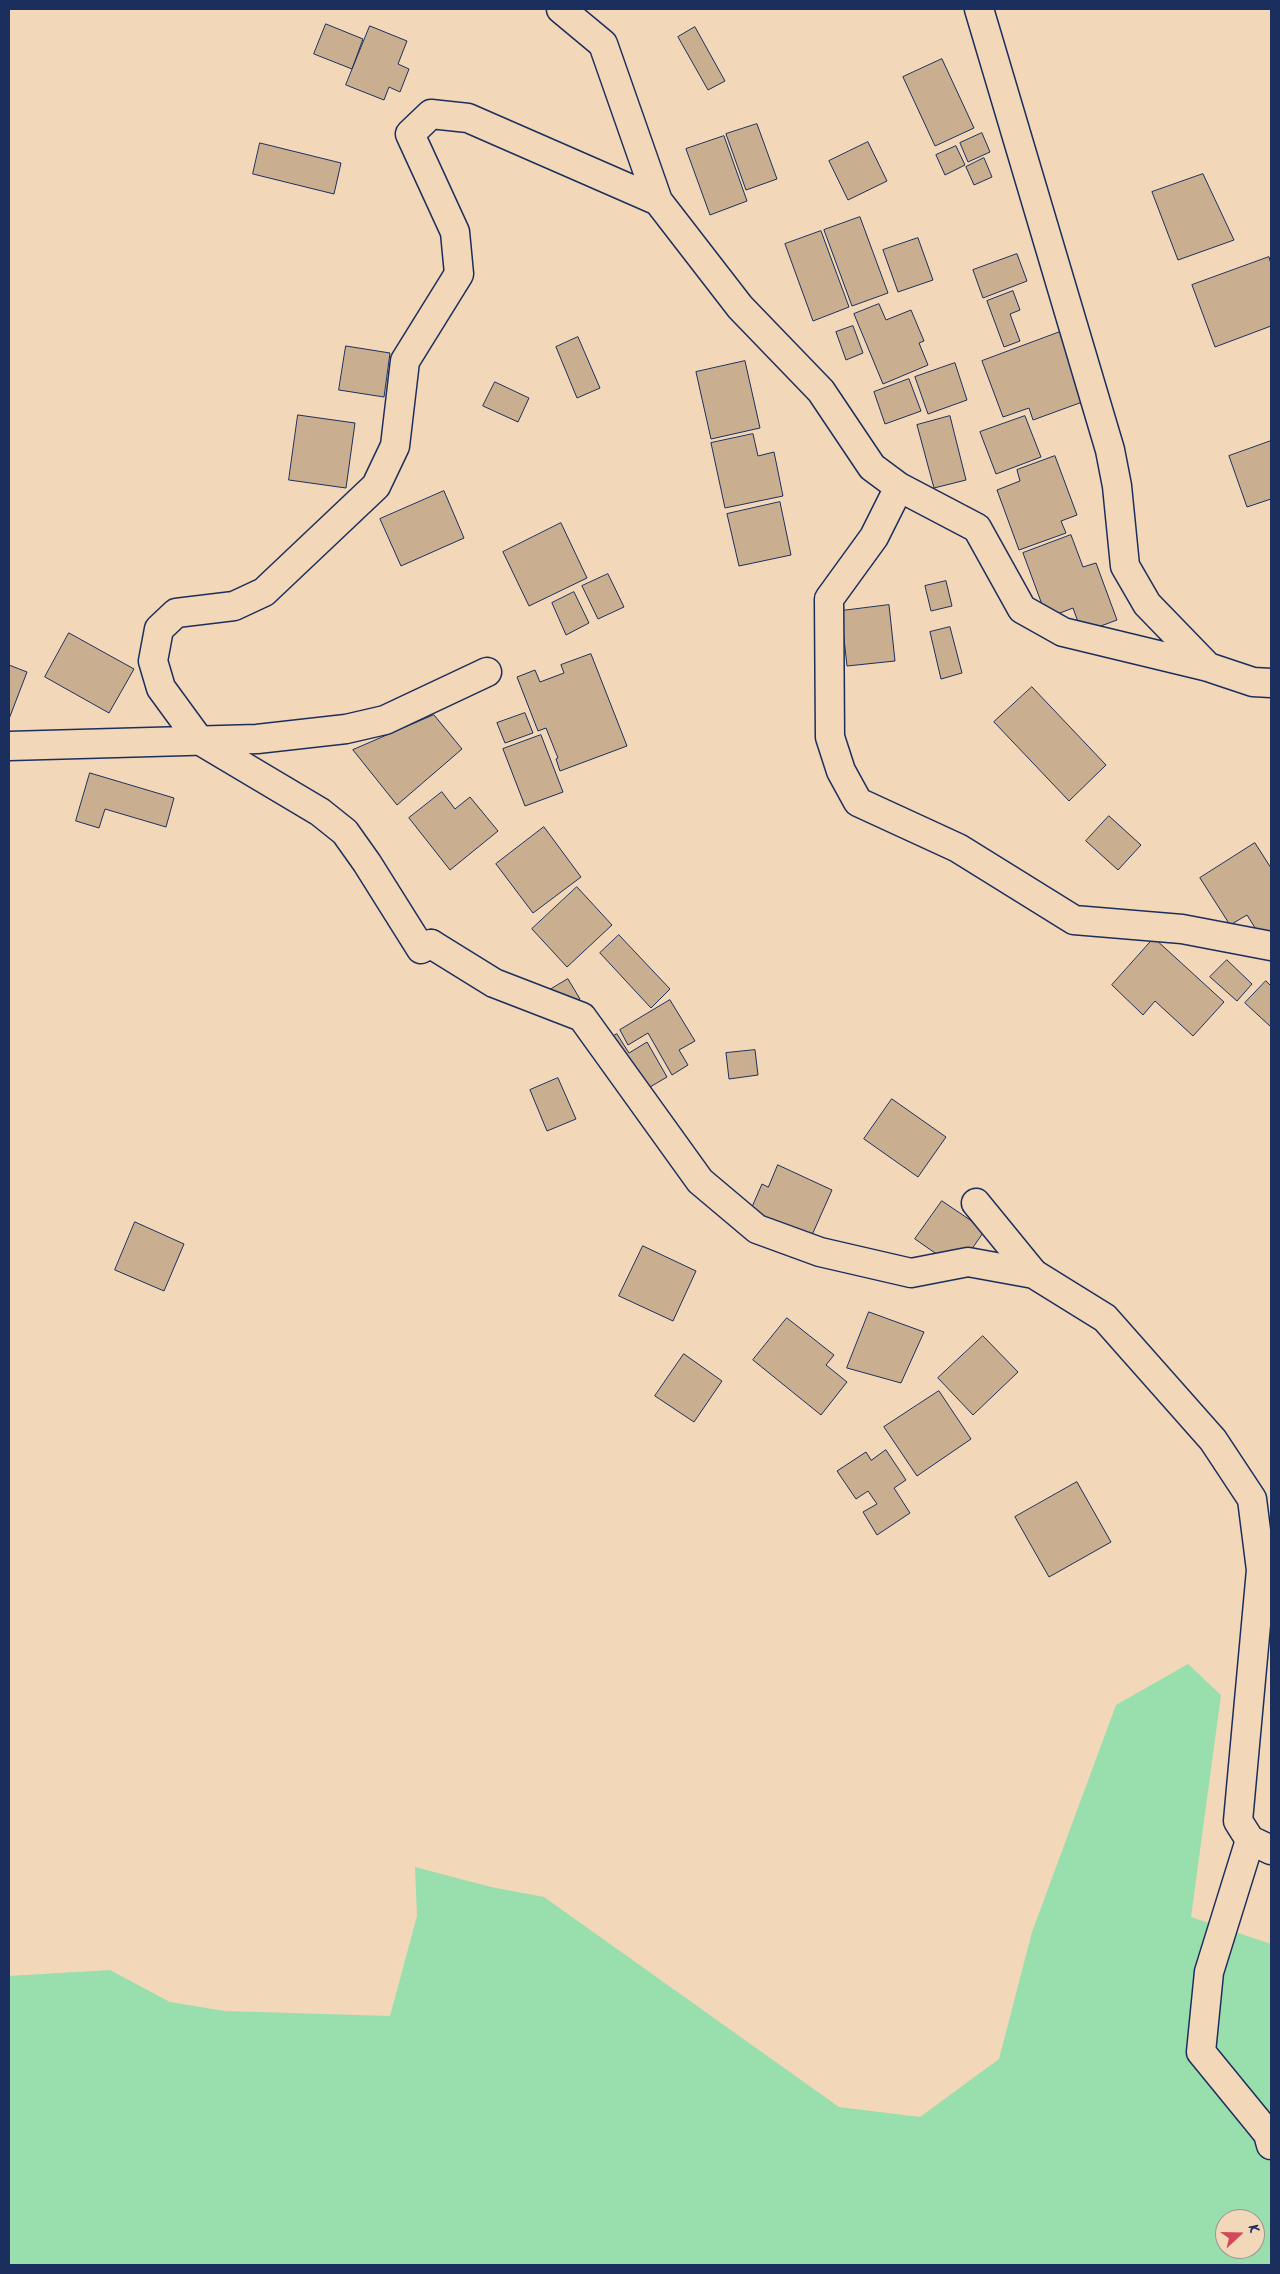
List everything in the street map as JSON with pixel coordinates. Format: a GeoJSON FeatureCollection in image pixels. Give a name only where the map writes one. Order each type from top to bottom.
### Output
{"type":"FeatureCollection","features":[{"type":"Feature","properties":{"kind":"street"},"geometry":{"type":"LineString","coordinates":[[561,9],[603,44],[658,201],[740,307],[821,391],[872,467],[899,487],[977,528],[1022,609],[1063,632],[1208,667],[1253,682],[1271,683]]}},
{"type":"Feature","properties":{"kind":"street"},"geometry":{"type":"LineString","coordinates":[[979,9],[1110,450],[1117,486],[1125,566],[1147,604],[1208,667]]}},
{"type":"Feature","properties":{"kind":"street"},"geometry":{"type":"LineString","coordinates":[[658,201],[468,118],[431,114],[410,134],[455,232],[459,274],[405,361],[395,446],[376,486],[264,592],[234,606],[176,613],[159,629],[153,661],[161,688],[199,740],[320,812],[345,832],[367,863],[420,950],[431,944],[494,983],[582,1016],[700,1182],[757,1229],[820,1252],[911,1273],[968,1262],[1034,1274]]}},
{"type":"Feature","properties":{"kind":"street"},"geometry":{"type":"LineString","coordinates":[[899,487],[874,537],[829,599],[830,737],[841,771],[858,802],[958,848],[1074,920],[1182,929],[1271,946]]}},
{"type":"Feature","properties":{"kind":"street"},"geometry":{"type":"LineString","coordinates":[[9,746],[257,739],[346,729],[385,720],[487,672]]}},
{"type":"Feature","properties":{"kind":"street"},"geometry":{"type":"LineString","coordinates":[[976,1202],[1034,1274],[1105,1318],[1213,1440],[1252,1499],[1261,1570],[1238,1821],[1261,1845],[1209,1972],[1201,2052],[1268,2134],[1271,2145]]}},
{"type":"Feature","properties":{"kind":"green space"},"geometry":{"type":"Polygon","coordinates":[[[1188,1664],[1221,1695],[1191,1917],[1271,1944],[1271,2265],[9,2265],[9,1976],[110,1970],[170,2002],[225,2011],[390,2016],[417,1916],[415,1867],[491,1887],[544,1897],[839,2107],[920,2117],[999,2059],[1032,1932],[1116,1705],[1188,1664]]]}},
{"type":"Feature","properties":{"kind":"building"},"geometry":{"type":"Polygon","coordinates":[[[326,24],[363,39],[352,69],[314,54],[326,24]]]}},
{"type":"Feature","properties":{"kind":"building"},"geometry":{"type":"Polygon","coordinates":[[[370,26],[407,41],[398,64],[409,69],[400,92],[389,87],[384,100],[346,85],[370,26]]]}},
{"type":"Feature","properties":{"kind":"building"},"geometry":{"type":"Polygon","coordinates":[[[695,27],[725,81],[708,90],[678,37],[695,27]]]}},
{"type":"Feature","properties":{"kind":"building"},"geometry":{"type":"Polygon","coordinates":[[[942,59],[974,128],[935,146],[903,77],[942,59]]]}},
{"type":"Feature","properties":{"kind":"building"},"geometry":{"type":"Polygon","coordinates":[[[757,124],[777,179],[746,190],[726,134],[757,124]]]}},
{"type":"Feature","properties":{"kind":"building"},"geometry":{"type":"Polygon","coordinates":[[[982,133],[990,152],[968,162],[960,143],[982,133]]]}},
{"type":"Feature","properties":{"kind":"building"},"geometry":{"type":"Polygon","coordinates":[[[724,136],[747,201],[710,215],[686,149],[724,136]]]}},
{"type":"Feature","properties":{"kind":"building"},"geometry":{"type":"Polygon","coordinates":[[[868,142],[887,181],[848,200],[829,161],[868,142]]]}},
{"type":"Feature","properties":{"kind":"building"},"geometry":{"type":"Polygon","coordinates":[[[260,143],[341,163],[334,194],[253,174],[260,143]]]}},
{"type":"Feature","properties":{"kind":"building"},"geometry":{"type":"Polygon","coordinates":[[[956,146],[965,165],[945,175],[936,155],[956,146]]]}},
{"type":"Feature","properties":{"kind":"building"},"geometry":{"type":"Polygon","coordinates":[[[984,158],[992,177],[974,185],[966,167],[984,158]]]}},
{"type":"Feature","properties":{"kind":"building"},"geometry":{"type":"Polygon","coordinates":[[[1203,174],[1234,240],[1178,260],[1152,192],[1203,174]]]}},
{"type":"Feature","properties":{"kind":"building"},"geometry":{"type":"Polygon","coordinates":[[[860,217],[888,293],[852,306],[824,230],[860,217]]]}},
{"type":"Feature","properties":{"kind":"building"},"geometry":{"type":"Polygon","coordinates":[[[821,231],[849,307],[813,321],[785,244],[821,231]]]}},
{"type":"Feature","properties":{"kind":"building"},"geometry":{"type":"Polygon","coordinates":[[[918,238],[933,280],[898,292],[883,250],[918,238]]]}},
{"type":"Feature","properties":{"kind":"building"},"geometry":{"type":"Polygon","coordinates":[[[1017,254],[1027,281],[983,298],[973,270],[1017,254]]]}},
{"type":"Feature","properties":{"kind":"building"},"geometry":{"type":"Polygon","coordinates":[[[1269,257],[1271,264],[1271,326],[1215,347],[1192,285],[1269,257]]]}},
{"type":"Feature","properties":{"kind":"building"},"geometry":{"type":"Polygon","coordinates":[[[1013,291],[1020,310],[1010,314],[1020,341],[1004,347],[987,301],[1013,291]]]}},
{"type":"Feature","properties":{"kind":"building"},"geometry":{"type":"Polygon","coordinates":[[[879,304],[886,320],[911,310],[924,341],[919,343],[928,365],[883,384],[854,314],[879,304]]]}},
{"type":"Feature","properties":{"kind":"building"},"geometry":{"type":"Polygon","coordinates":[[[853,326],[863,353],[846,360],[836,332],[853,326]]]}},
{"type":"Feature","properties":{"kind":"building"},"geometry":{"type":"Polygon","coordinates":[[[1060,332],[1085,401],[1033,420],[1029,408],[1003,417],[982,361],[1060,332]]]}},
{"type":"Feature","properties":{"kind":"building"},"geometry":{"type":"Polygon","coordinates":[[[578,337],[600,388],[577,398],[556,347],[578,337]]]}},
{"type":"Feature","properties":{"kind":"building"},"geometry":{"type":"Polygon","coordinates":[[[346,346],[390,353],[384,397],[339,390],[346,346]]]}},
{"type":"Feature","properties":{"kind":"building"},"geometry":{"type":"Polygon","coordinates":[[[745,361],[760,428],[711,439],[696,372],[745,361]]]}},
{"type":"Feature","properties":{"kind":"building"},"geometry":{"type":"Polygon","coordinates":[[[955,363],[967,400],[928,414],[915,377],[955,363]]]}},
{"type":"Feature","properties":{"kind":"building"},"geometry":{"type":"Polygon","coordinates":[[[909,379],[921,411],[885,424],[874,392],[909,379]]]}},
{"type":"Feature","properties":{"kind":"building"},"geometry":{"type":"Polygon","coordinates":[[[495,382],[529,398],[518,422],[483,406],[495,382]]]}},
{"type":"Feature","properties":{"kind":"building"},"geometry":{"type":"Polygon","coordinates":[[[298,415],[355,423],[346,488],[289,480],[298,415]]]}},
{"type":"Feature","properties":{"kind":"building"},"geometry":{"type":"Polygon","coordinates":[[[950,416],[966,480],[934,488],[917,425],[950,416]]]}},
{"type":"Feature","properties":{"kind":"building"},"geometry":{"type":"Polygon","coordinates":[[[1025,416],[1041,457],[996,474],[980,432],[1025,416]]]}},
{"type":"Feature","properties":{"kind":"building"},"geometry":{"type":"Polygon","coordinates":[[[753,434],[758,456],[774,452],[783,496],[725,508],[711,443],[753,434]]]}},
{"type":"Feature","properties":{"kind":"building"},"geometry":{"type":"Polygon","coordinates":[[[1271,441],[1271,499],[1247,507],[1229,456],[1271,441]]]}},
{"type":"Feature","properties":{"kind":"building"},"geometry":{"type":"Polygon","coordinates":[[[1055,456],[1077,515],[1061,521],[1066,533],[1019,550],[997,490],[1020,481],[1017,470],[1055,456]]]}},
{"type":"Feature","properties":{"kind":"building"},"geometry":{"type":"Polygon","coordinates":[[[444,491],[464,538],[401,566],[380,519],[444,491]]]}},
{"type":"Feature","properties":{"kind":"building"},"geometry":{"type":"Polygon","coordinates":[[[780,502],[791,555],[739,566],[727,514],[780,502]]]}},
{"type":"Feature","properties":{"kind":"building"},"geometry":{"type":"Polygon","coordinates":[[[561,523],[587,578],[529,606],[503,552],[561,523]]]}},
{"type":"Feature","properties":{"kind":"building"},"geometry":{"type":"Polygon","coordinates":[[[1071,535],[1083,567],[1096,563],[1117,620],[1082,633],[1073,608],[1047,618],[1023,553],[1071,535]]]}},
{"type":"Feature","properties":{"kind":"building"},"geometry":{"type":"Polygon","coordinates":[[[608,574],[624,607],[598,619],[582,586],[608,574]]]}},
{"type":"Feature","properties":{"kind":"building"},"geometry":{"type":"Polygon","coordinates":[[[946,581],[952,606],[931,611],[925,586],[946,581]]]}},
{"type":"Feature","properties":{"kind":"building"},"geometry":{"type":"Polygon","coordinates":[[[574,592],[589,623],[566,635],[552,603],[574,592]]]}},
{"type":"Feature","properties":{"kind":"building"},"geometry":{"type":"Polygon","coordinates":[[[889,605],[895,661],[847,666],[841,611],[889,605]]]}},
{"type":"Feature","properties":{"kind":"building"},"geometry":{"type":"Polygon","coordinates":[[[950,627],[962,673],[941,679],[930,632],[950,627]]]}},
{"type":"Feature","properties":{"kind":"building"},"geometry":{"type":"Polygon","coordinates":[[[69,633],[134,669],[109,713],[45,677],[69,633]]]}},
{"type":"Feature","properties":{"kind":"building"},"geometry":{"type":"Polygon","coordinates":[[[591,654],[627,746],[560,771],[556,759],[558,758],[546,728],[538,731],[517,677],[535,670],[540,682],[564,673],[561,665],[591,654]]]}},
{"type":"Feature","properties":{"kind":"building"},"geometry":{"type":"Polygon","coordinates":[[[9,665],[27,672],[9,719],[9,665]]]}},
{"type":"Feature","properties":{"kind":"building"},"geometry":{"type":"Polygon","coordinates":[[[1032,687],[1106,765],[1069,801],[994,722],[1032,687]]]}},
{"type":"Feature","properties":{"kind":"building"},"geometry":{"type":"Polygon","coordinates":[[[525,713],[533,733],[505,743],[497,723],[525,713]]]}},
{"type":"Feature","properties":{"kind":"building"},"geometry":{"type":"Polygon","coordinates":[[[434,715],[462,749],[397,805],[353,750],[434,715]]]}},
{"type":"Feature","properties":{"kind":"building"},"geometry":{"type":"Polygon","coordinates":[[[541,735],[563,792],[525,806],[503,749],[541,735]]]}},
{"type":"Feature","properties":{"kind":"building"},"geometry":{"type":"Polygon","coordinates":[[[90,773],[174,798],[166,827],[105,809],[99,828],[76,821],[90,773]]]}},
{"type":"Feature","properties":{"kind":"building"},"geometry":{"type":"Polygon","coordinates":[[[442,792],[455,809],[470,797],[498,831],[450,870],[409,818],[442,792]]]}},
{"type":"Feature","properties":{"kind":"building"},"geometry":{"type":"Polygon","coordinates":[[[1109,816],[1141,845],[1118,870],[1086,841],[1109,816]]]}},
{"type":"Feature","properties":{"kind":"building"},"geometry":{"type":"Polygon","coordinates":[[[544,827],[581,877],[533,913],[496,864],[544,827]]]}},
{"type":"Feature","properties":{"kind":"building"},"geometry":{"type":"Polygon","coordinates":[[[1255,843],[1271,868],[1271,934],[1262,939],[1247,915],[1230,925],[1200,878],[1255,843]]]}},
{"type":"Feature","properties":{"kind":"building"},"geometry":{"type":"Polygon","coordinates":[[[577,887],[612,925],[567,967],[532,929],[577,887]]]}},
{"type":"Feature","properties":{"kind":"building"},"geometry":{"type":"Polygon","coordinates":[[[619,935],[670,989],[651,1008],[600,953],[619,935]]]}},
{"type":"Feature","properties":{"kind":"building"},"geometry":{"type":"Polygon","coordinates":[[[1154,938],[1224,1002],[1193,1036],[1155,1001],[1143,1015],[1112,985],[1154,938]]]}},
{"type":"Feature","properties":{"kind":"building"},"geometry":{"type":"Polygon","coordinates":[[[1227,960],[1252,984],[1237,1001],[1210,977],[1227,960]]]}},
{"type":"Feature","properties":{"kind":"building"},"geometry":{"type":"Polygon","coordinates":[[[568,979],[580,999],[550,1016],[538,997],[568,979]]]}},
{"type":"Feature","properties":{"kind":"building"},"geometry":{"type":"Polygon","coordinates":[[[1266,981],[1271,986],[1271,1027],[1245,1003],[1266,981]]]}},
{"type":"Feature","properties":{"kind":"building"},"geometry":{"type":"Polygon","coordinates":[[[670,1000],[695,1041],[679,1050],[688,1065],[672,1075],[648,1033],[628,1045],[620,1030],[670,1000]]]}},
{"type":"Feature","properties":{"kind":"building"},"geometry":{"type":"Polygon","coordinates":[[[617,1034],[629,1053],[647,1042],[667,1077],[633,1097],[602,1043],[617,1034]]]}},
{"type":"Feature","properties":{"kind":"building"},"geometry":{"type":"Polygon","coordinates":[[[755,1050],[758,1075],[729,1079],[726,1053],[755,1050]]]}},
{"type":"Feature","properties":{"kind":"building"},"geometry":{"type":"Polygon","coordinates":[[[558,1078],[576,1119],[547,1131],[530,1090],[558,1078]]]}},
{"type":"Feature","properties":{"kind":"building"},"geometry":{"type":"Polygon","coordinates":[[[892,1099],[946,1137],[918,1177],[864,1139],[892,1099]]]}},
{"type":"Feature","properties":{"kind":"building"},"geometry":{"type":"Polygon","coordinates":[[[778,1165],[832,1190],[808,1244],[748,1216],[762,1184],[768,1187],[778,1165]]]}},
{"type":"Feature","properties":{"kind":"building"},"geometry":{"type":"Polygon","coordinates":[[[942,1201],[985,1230],[958,1269],[915,1239],[942,1201]]]}},
{"type":"Feature","properties":{"kind":"building"},"geometry":{"type":"Polygon","coordinates":[[[135,1222],[184,1244],[164,1291],[115,1270],[135,1222]]]}},
{"type":"Feature","properties":{"kind":"building"},"geometry":{"type":"Polygon","coordinates":[[[643,1246],[696,1271],[673,1321],[619,1296],[643,1246]]]}},
{"type":"Feature","properties":{"kind":"building"},"geometry":{"type":"Polygon","coordinates":[[[869,1312],[924,1332],[901,1383],[847,1368],[869,1312]]]}},
{"type":"Feature","properties":{"kind":"building"},"geometry":{"type":"Polygon","coordinates":[[[787,1318],[834,1355],[826,1365],[847,1382],[821,1415],[753,1360],[787,1318]]]}},
{"type":"Feature","properties":{"kind":"building"},"geometry":{"type":"Polygon","coordinates":[[[983,1336],[1018,1372],[973,1415],[938,1378],[983,1336]]]}},
{"type":"Feature","properties":{"kind":"building"},"geometry":{"type":"Polygon","coordinates":[[[684,1354],[722,1381],[694,1422],[655,1396],[684,1354]]]}},
{"type":"Feature","properties":{"kind":"building"},"geometry":{"type":"Polygon","coordinates":[[[939,1391],[971,1439],[917,1476],[884,1427],[939,1391]]]}},
{"type":"Feature","properties":{"kind":"building"},"geometry":{"type":"Polygon","coordinates":[[[886,1450],[906,1480],[894,1488],[910,1513],[877,1535],[863,1512],[877,1504],[868,1491],[856,1499],[837,1471],[866,1452],[871,1460],[886,1450]]]}},
{"type":"Feature","properties":{"kind":"building"},"geometry":{"type":"Polygon","coordinates":[[[1077,1482],[1111,1542],[1049,1577],[1015,1517],[1077,1482]]]}}]}
